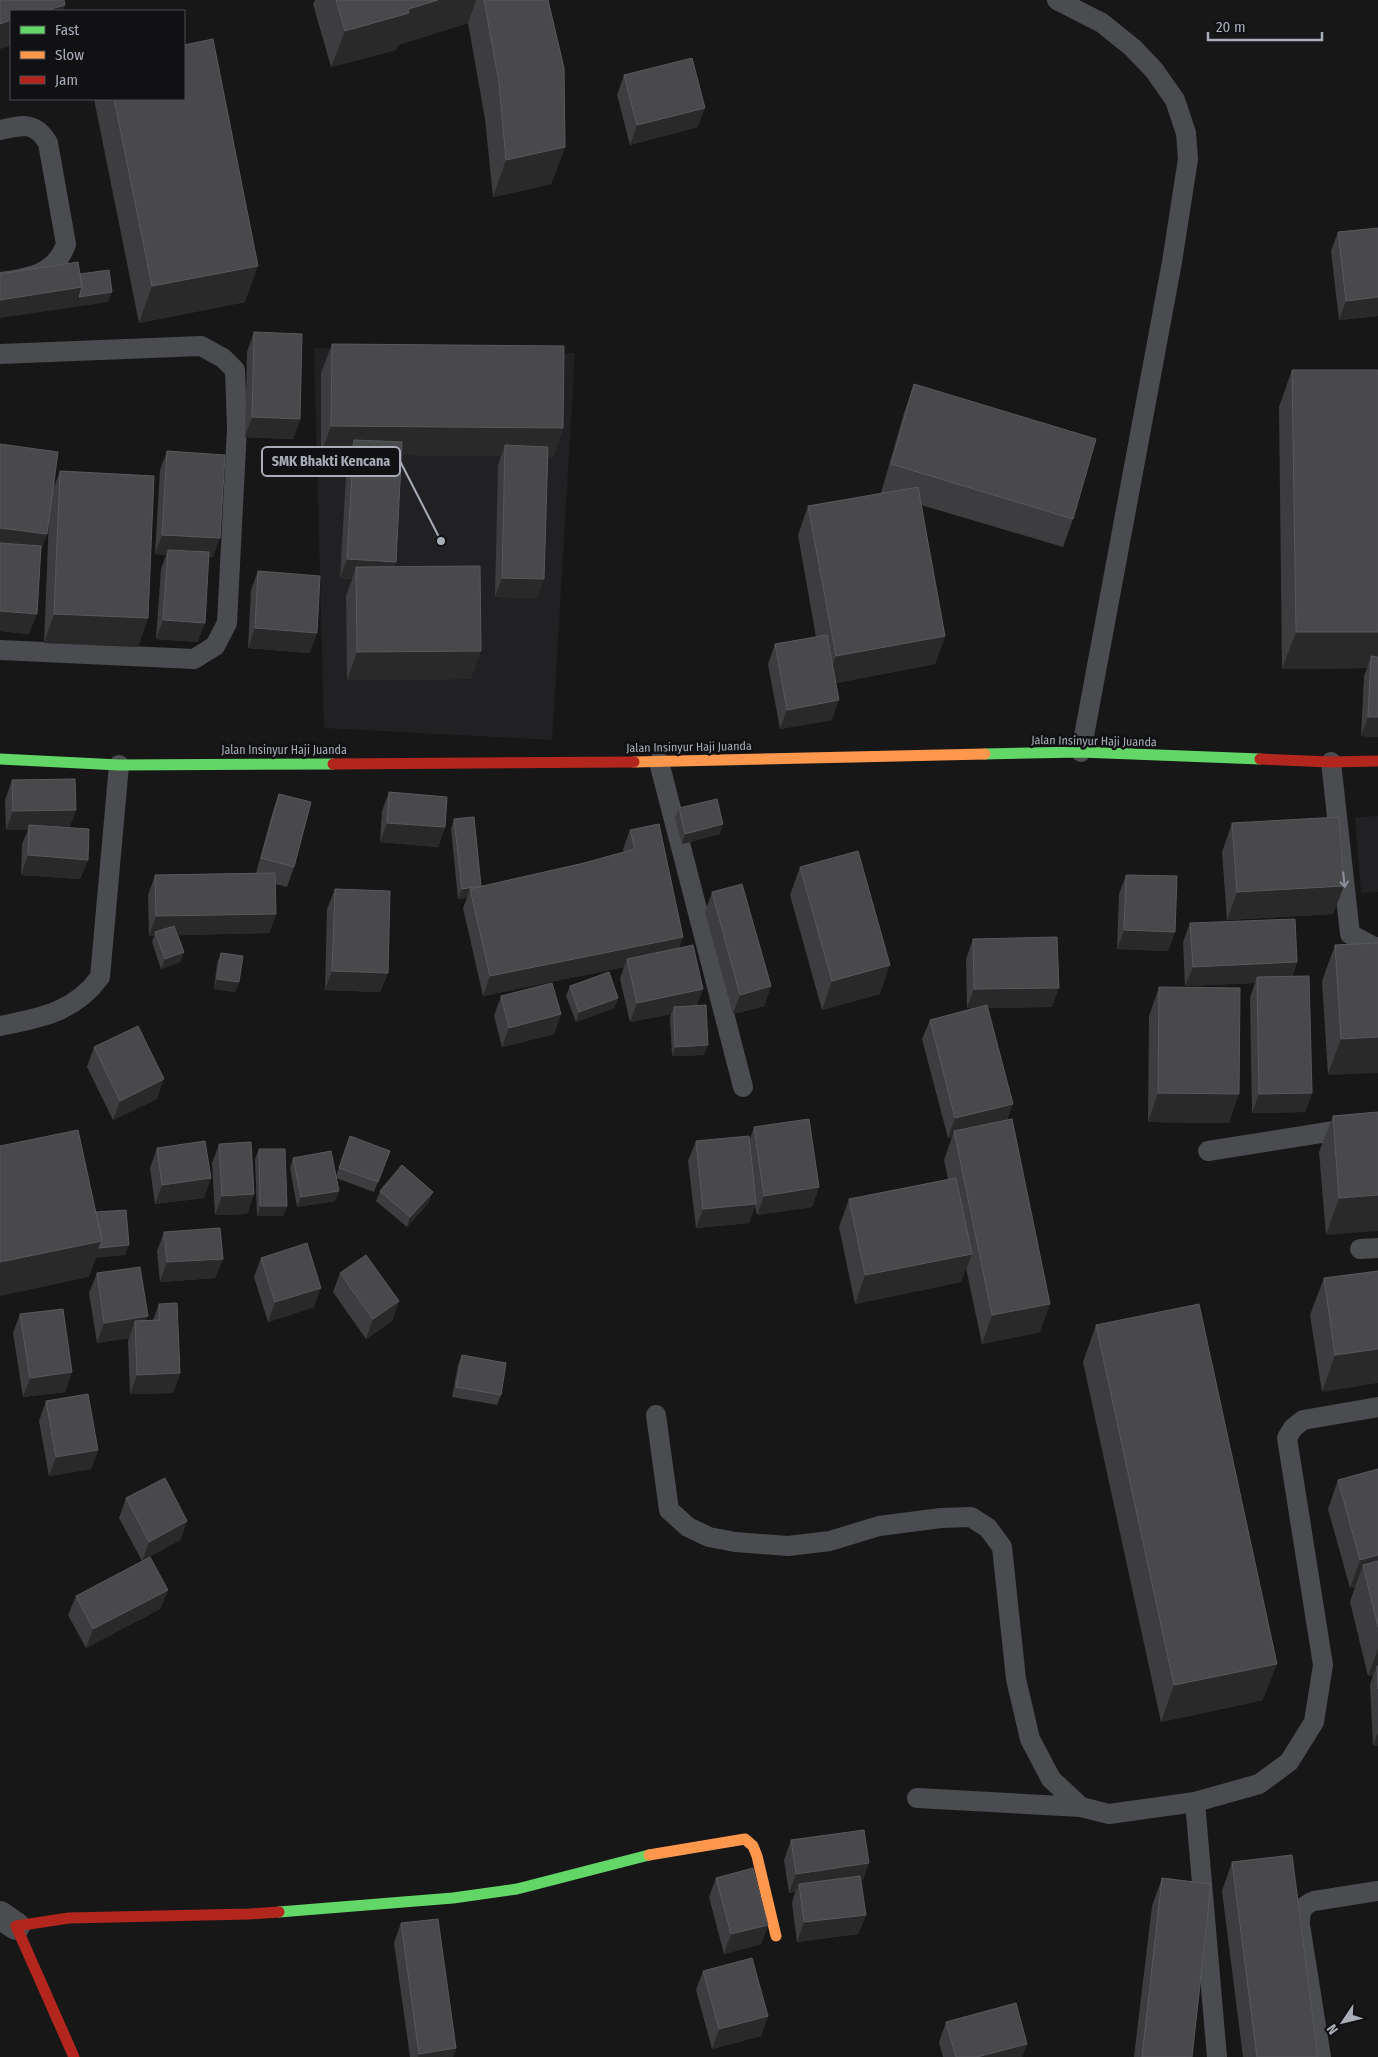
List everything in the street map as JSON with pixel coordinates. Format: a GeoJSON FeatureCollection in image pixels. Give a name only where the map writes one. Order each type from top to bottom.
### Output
{"type":"FeatureCollection","features":[{"type":"Feature","properties":{"kind":"main road","name":"Jalan Insinyur Haji Juanda"},"geometry":{"type":"LineString","coordinates":[[0,759],[119,765],[659,762],[1081,752],[1331,762],[1378,761]]}},
{"type":"Feature","properties":{"kind":"main road"},"geometry":{"type":"LineString","coordinates":[[74,2057],[8,1921],[249,1914],[453,1898],[517,1889],[638,1857],[744,1840],[753,1846],[758,1856],[776,1936]]}},
{"type":"Feature","properties":{"kind":"lane"},"geometry":{"type":"LineString","coordinates":[[1057,0],[1102,23],[1133,48],[1154,70],[1175,100],[1186,133],[1188,159],[1172,262],[1081,752]]}},
{"type":"Feature","properties":{"kind":"lane"},"geometry":{"type":"LineString","coordinates":[[0,130],[24,125],[34,128],[42,134],[48,143],[66,244],[62,256],[49,268],[20,279],[0,282]]}},
{"type":"Feature","properties":{"kind":"lane"},"geometry":{"type":"LineString","coordinates":[[0,354],[201,346],[223,358],[235,370],[237,428],[227,623],[215,646],[194,659],[0,650]]}},
{"type":"Feature","properties":{"kind":"lane"},"geometry":{"type":"LineString","coordinates":[[659,762],[742,1088]]}},
{"type":"Feature","properties":{"kind":"lane"},"geometry":{"type":"LineString","coordinates":[[1331,762],[1350,934],[1374,947],[1378,947]]}},
{"type":"Feature","properties":{"kind":"lane"},"geometry":{"type":"LineString","coordinates":[[0,1026],[39,1018],[75,1003],[90,990],[100,977],[119,765]]}},
{"type":"Feature","properties":{"kind":"lane"},"geometry":{"type":"LineString","coordinates":[[1208,1151],[1378,1124]]}},
{"type":"Feature","properties":{"kind":"lane"},"geometry":{"type":"LineString","coordinates":[[917,1798],[1081,1807],[1110,1814],[1195,1802],[1258,1784],[1290,1762],[1314,1722],[1323,1665],[1287,1438],[1303,1420],[1378,1407]]}},
{"type":"Feature","properties":{"kind":"lane"},"geometry":{"type":"LineString","coordinates":[[656,1415],[669,1510],[688,1527],[709,1537],[735,1542],[788,1546],[830,1541],[879,1526],[941,1518],[971,1517],[988,1528],[1002,1547],[1016,1679],[1030,1739],[1051,1779],[1081,1807]]}},
{"type":"Feature","properties":{"kind":"lane"},"geometry":{"type":"LineString","coordinates":[[1195,1802],[1217,2057]]}},
{"type":"Feature","properties":{"kind":"lane"},"geometry":{"type":"LineString","coordinates":[[1321,2057],[1300,1925],[1300,1913],[1305,1905],[1314,1902],[1378,1891]]}},
{"type":"Feature","properties":{"kind":"shaded area"},"geometry":{"type":"Polygon","coordinates":[[[314,348],[575,353],[552,740],[324,728],[314,348]]]}},
{"type":"Feature","properties":{"kind":"shaded area"},"geometry":{"type":"Polygon","coordinates":[[[1378,816],[1378,892],[1361,893],[1355,817],[1378,816]]]}},
{"type":"Feature","properties":{"kind":"building"},"geometry":{"type":"Polygon","coordinates":[[[0,0],[64,0],[65,5],[48,10],[10,10],[10,20],[0,24],[0,0]]]}},
{"type":"Feature","properties":{"kind":"building"},"geometry":{"type":"Polygon","coordinates":[[[336,0],[438,0],[408,9],[409,13],[345,31],[336,0]]]}},
{"type":"Feature","properties":{"kind":"building"},"geometry":{"type":"Polygon","coordinates":[[[484,0],[548,0],[564,68],[565,147],[506,160],[499,83],[484,0]]]}},
{"type":"Feature","properties":{"kind":"building"},"geometry":{"type":"Polygon","coordinates":[[[213,39],[258,266],[152,286],[114,100],[185,100],[185,45],[213,39]]]}},
{"type":"Feature","properties":{"kind":"building"},"geometry":{"type":"Polygon","coordinates":[[[692,58],[705,108],[637,125],[624,75],[692,58]]]}},
{"type":"Feature","properties":{"kind":"building"},"geometry":{"type":"Polygon","coordinates":[[[1378,228],[1378,297],[1346,301],[1338,232],[1378,228]]]}},
{"type":"Feature","properties":{"kind":"building"},"geometry":{"type":"Polygon","coordinates":[[[78,262],[82,287],[0,300],[0,274],[78,262]]]}},
{"type":"Feature","properties":{"kind":"building"},"geometry":{"type":"Polygon","coordinates":[[[109,270],[112,292],[79,297],[82,287],[80,274],[109,270]]]}},
{"type":"Feature","properties":{"kind":"building"},"geometry":{"type":"Polygon","coordinates":[[[254,332],[302,334],[300,419],[252,417],[254,332]]]}},
{"type":"Feature","properties":{"kind":"building"},"geometry":{"type":"Polygon","coordinates":[[[332,344],[564,346],[563,428],[331,426],[332,344]]]}},
{"type":"Feature","properties":{"kind":"building"},"geometry":{"type":"Polygon","coordinates":[[[1292,370],[1378,370],[1378,632],[1296,632],[1292,370]]]}},
{"type":"Feature","properties":{"kind":"building"},"geometry":{"type":"Polygon","coordinates":[[[914,384],[1096,439],[1073,519],[891,464],[914,384]]]}},
{"type":"Feature","properties":{"kind":"building"},"geometry":{"type":"Polygon","coordinates":[[[354,440],[402,442],[396,562],[347,559],[354,440]]]}},
{"type":"Feature","properties":{"kind":"building"},"geometry":{"type":"Polygon","coordinates":[[[0,444],[58,452],[47,534],[0,528],[0,444]]]}},
{"type":"Feature","properties":{"kind":"building"},"geometry":{"type":"Polygon","coordinates":[[[505,445],[548,447],[544,579],[502,578],[505,445]]]}},
{"type":"Feature","properties":{"kind":"building"},"geometry":{"type":"Polygon","coordinates":[[[167,451],[225,455],[220,538],[162,535],[167,451]]]}},
{"type":"Feature","properties":{"kind":"building"},"geometry":{"type":"Polygon","coordinates":[[[60,471],[154,476],[148,618],[54,614],[60,471]]]}},
{"type":"Feature","properties":{"kind":"building"},"geometry":{"type":"Polygon","coordinates":[[[918,487],[945,636],[836,656],[808,506],[918,487]]]}},
{"type":"Feature","properties":{"kind":"building"},"geometry":{"type":"Polygon","coordinates":[[[0,543],[41,546],[37,614],[0,611],[0,543]]]}},
{"type":"Feature","properties":{"kind":"building"},"geometry":{"type":"Polygon","coordinates":[[[168,550],[209,552],[205,623],[163,620],[168,550]]]}},
{"type":"Feature","properties":{"kind":"building"},"geometry":{"type":"Polygon","coordinates":[[[480,566],[481,651],[357,652],[356,567],[480,566]]]}},
{"type":"Feature","properties":{"kind":"building"},"geometry":{"type":"Polygon","coordinates":[[[258,571],[320,576],[317,633],[255,628],[258,571]]]}},
{"type":"Feature","properties":{"kind":"building"},"geometry":{"type":"Polygon","coordinates":[[[827,635],[839,700],[787,710],[775,644],[827,635]]]}},
{"type":"Feature","properties":{"kind":"building"},"geometry":{"type":"Polygon","coordinates":[[[1371,656],[1378,657],[1378,717],[1368,717],[1371,656]]]}},
{"type":"Feature","properties":{"kind":"building"},"geometry":{"type":"Polygon","coordinates":[[[75,779],[76,810],[13,811],[12,780],[75,779]]]}},
{"type":"Feature","properties":{"kind":"building"},"geometry":{"type":"Polygon","coordinates":[[[389,792],[447,797],[445,827],[387,823],[389,792]]]}},
{"type":"Feature","properties":{"kind":"building"},"geometry":{"type":"Polygon","coordinates":[[[279,794],[311,802],[294,867],[261,858],[279,794]]]}},
{"type":"Feature","properties":{"kind":"building"},"geometry":{"type":"Polygon","coordinates":[[[717,799],[723,824],[685,834],[679,808],[717,799]]]}},
{"type":"Feature","properties":{"kind":"building"},"geometry":{"type":"Polygon","coordinates":[[[474,817],[481,886],[462,889],[454,819],[474,817]]]}},
{"type":"Feature","properties":{"kind":"building"},"geometry":{"type":"Polygon","coordinates":[[[1339,817],[1344,886],[1237,892],[1232,823],[1339,817]]]}},
{"type":"Feature","properties":{"kind":"building"},"geometry":{"type":"Polygon","coordinates":[[[659,824],[683,937],[490,976],[470,889],[584,863],[635,849],[630,830],[659,824]]]}},
{"type":"Feature","properties":{"kind":"building"},"geometry":{"type":"Polygon","coordinates":[[[29,825],[89,829],[88,860],[28,855],[29,825]]]}},
{"type":"Feature","properties":{"kind":"building"},"geometry":{"type":"Polygon","coordinates":[[[858,851],[890,965],[832,981],[800,867],[858,851]]]}},
{"type":"Feature","properties":{"kind":"building"},"geometry":{"type":"Polygon","coordinates":[[[275,873],[276,914],[156,916],[155,875],[275,873]]]}},
{"type":"Feature","properties":{"kind":"building"},"geometry":{"type":"Polygon","coordinates":[[[1126,875],[1177,876],[1175,932],[1124,930],[1126,875]]]}},
{"type":"Feature","properties":{"kind":"building"},"geometry":{"type":"Polygon","coordinates":[[[742,884],[771,986],[740,995],[712,892],[742,884]]]}},
{"type":"Feature","properties":{"kind":"building"},"geometry":{"type":"Polygon","coordinates":[[[335,889],[390,891],[388,973],[332,971],[335,889]]]}},
{"type":"Feature","properties":{"kind":"building"},"geometry":{"type":"Polygon","coordinates":[[[1295,919],[1297,962],[1193,967],[1190,923],[1295,919]]]}},
{"type":"Feature","properties":{"kind":"building"},"geometry":{"type":"Polygon","coordinates":[[[174,926],[184,952],[165,959],[155,932],[174,926]]]}},
{"type":"Feature","properties":{"kind":"building"},"geometry":{"type":"Polygon","coordinates":[[[1057,937],[1059,988],[974,989],[973,939],[1057,937]]]}},
{"type":"Feature","properties":{"kind":"building"},"geometry":{"type":"Polygon","coordinates":[[[1378,943],[1378,1037],[1341,1039],[1335,945],[1378,943]]]}},
{"type":"Feature","properties":{"kind":"building"},"geometry":{"type":"Polygon","coordinates":[[[693,945],[703,989],[637,1003],[627,959],[693,945]]]}},
{"type":"Feature","properties":{"kind":"building"},"geometry":{"type":"Polygon","coordinates":[[[221,953],[243,956],[239,982],[217,979],[221,953]]]}},
{"type":"Feature","properties":{"kind":"building"},"geometry":{"type":"Polygon","coordinates":[[[609,972],[618,998],[579,1012],[570,986],[609,972]]]}},
{"type":"Feature","properties":{"kind":"building"},"geometry":{"type":"Polygon","coordinates":[[[1309,976],[1312,1093],[1259,1094],[1257,977],[1309,976]]]}},
{"type":"Feature","properties":{"kind":"building"},"geometry":{"type":"Polygon","coordinates":[[[552,983],[561,1014],[509,1028],[501,996],[552,983]]]}},
{"type":"Feature","properties":{"kind":"building"},"geometry":{"type":"Polygon","coordinates":[[[1159,987],[1240,988],[1239,1094],[1158,1093],[1159,987]]]}},
{"type":"Feature","properties":{"kind":"building"},"geometry":{"type":"Polygon","coordinates":[[[706,1005],[708,1045],[675,1047],[674,1007],[706,1005]]]}},
{"type":"Feature","properties":{"kind":"building"},"geometry":{"type":"Polygon","coordinates":[[[987,1005],[1013,1104],[955,1118],[930,1020],[987,1005]]]}},
{"type":"Feature","properties":{"kind":"building"},"geometry":{"type":"Polygon","coordinates":[[[138,1026],[164,1079],[120,1101],[94,1047],[138,1026]]]}},
{"type":"Feature","properties":{"kind":"building"},"geometry":{"type":"Polygon","coordinates":[[[1378,1112],[1378,1195],[1339,1198],[1333,1116],[1378,1112]]]}},
{"type":"Feature","properties":{"kind":"building"},"geometry":{"type":"Polygon","coordinates":[[[809,1119],[819,1187],[764,1196],[754,1127],[809,1119]]]}},
{"type":"Feature","properties":{"kind":"building"},"geometry":{"type":"Polygon","coordinates":[[[1012,1119],[1050,1304],[992,1315],[954,1131],[1012,1119]]]}},
{"type":"Feature","properties":{"kind":"building"},"geometry":{"type":"Polygon","coordinates":[[[78,1130],[102,1241],[0,1262],[0,1146],[78,1130]]]}},
{"type":"Feature","properties":{"kind":"building"},"geometry":{"type":"Polygon","coordinates":[[[350,1136],[390,1151],[378,1182],[339,1168],[350,1136]]]}},
{"type":"Feature","properties":{"kind":"building"},"geometry":{"type":"Polygon","coordinates":[[[749,1136],[756,1204],[703,1209],[696,1141],[749,1136]]]}},
{"type":"Feature","properties":{"kind":"building"},"geometry":{"type":"Polygon","coordinates":[[[205,1141],[211,1178],[162,1185],[157,1148],[205,1141]]]}},
{"type":"Feature","properties":{"kind":"building"},"geometry":{"type":"Polygon","coordinates":[[[251,1142],[254,1194],[222,1196],[219,1144],[251,1142]]]}},
{"type":"Feature","properties":{"kind":"building"},"geometry":{"type":"Polygon","coordinates":[[[259,1149],[285,1149],[287,1206],[260,1206],[259,1149]]]}},
{"type":"Feature","properties":{"kind":"building"},"geometry":{"type":"Polygon","coordinates":[[[331,1151],[339,1191],[301,1197],[293,1158],[331,1151]]]}},
{"type":"Feature","properties":{"kind":"building"},"geometry":{"type":"Polygon","coordinates":[[[402,1165],[433,1192],[410,1217],[380,1191],[402,1165]]]}},
{"type":"Feature","properties":{"kind":"building"},"geometry":{"type":"Polygon","coordinates":[[[956,1178],[972,1254],[865,1275],[849,1199],[956,1178]]]}},
{"type":"Feature","properties":{"kind":"building"},"geometry":{"type":"Polygon","coordinates":[[[126,1210],[129,1245],[99,1248],[102,1241],[96,1212],[126,1210]]]}},
{"type":"Feature","properties":{"kind":"building"},"geometry":{"type":"Polygon","coordinates":[[[220,1228],[223,1259],[167,1262],[164,1232],[220,1228]]]}},
{"type":"Feature","properties":{"kind":"building"},"geometry":{"type":"Polygon","coordinates":[[[307,1243],[321,1288],[275,1302],[261,1258],[307,1243]]]}},
{"type":"Feature","properties":{"kind":"building"},"geometry":{"type":"Polygon","coordinates":[[[366,1255],[399,1301],[373,1319],[340,1273],[366,1255]]]}},
{"type":"Feature","properties":{"kind":"building"},"geometry":{"type":"Polygon","coordinates":[[[140,1267],[148,1316],[104,1323],[97,1273],[140,1267]]]}},
{"type":"Feature","properties":{"kind":"building"},"geometry":{"type":"Polygon","coordinates":[[[1378,1271],[1378,1349],[1335,1355],[1324,1278],[1378,1271]]]}},
{"type":"Feature","properties":{"kind":"building"},"geometry":{"type":"Polygon","coordinates":[[[177,1303],[180,1373],[137,1375],[135,1321],[159,1320],[159,1304],[177,1303]]]}},
{"type":"Feature","properties":{"kind":"building"},"geometry":{"type":"Polygon","coordinates":[[[1199,1304],[1277,1664],[1174,1685],[1096,1325],[1199,1304]]]}},
{"type":"Feature","properties":{"kind":"building"},"geometry":{"type":"Polygon","coordinates":[[[63,1309],[72,1372],[30,1378],[20,1314],[63,1309]]]}},
{"type":"Feature","properties":{"kind":"building"},"geometry":{"type":"Polygon","coordinates":[[[462,1355],[506,1363],[501,1395],[456,1387],[462,1355]]]}},
{"type":"Feature","properties":{"kind":"building"},"geometry":{"type":"Polygon","coordinates":[[[88,1394],[98,1450],[56,1457],[46,1401],[88,1394]]]}},
{"type":"Feature","properties":{"kind":"building"},"geometry":{"type":"Polygon","coordinates":[[[1378,1469],[1378,1555],[1360,1560],[1338,1480],[1378,1469]]]}},
{"type":"Feature","properties":{"kind":"building"},"geometry":{"type":"Polygon","coordinates":[[[165,1478],[187,1521],[149,1542],[126,1498],[165,1478]]]}},
{"type":"Feature","properties":{"kind":"building"},"geometry":{"type":"Polygon","coordinates":[[[150,1557],[168,1590],[93,1629],[76,1596],[150,1557]]]}},
{"type":"Feature","properties":{"kind":"building"},"geometry":{"type":"Polygon","coordinates":[[[1378,1561],[1378,1627],[1363,1565],[1378,1561]]]}},
{"type":"Feature","properties":{"kind":"building"},"geometry":{"type":"Polygon","coordinates":[[[864,1830],[869,1863],[796,1874],[791,1840],[864,1830]]]}},
{"type":"Feature","properties":{"kind":"building"},"geometry":{"type":"Polygon","coordinates":[[[1292,1855],[1318,2057],[1257,2057],[1232,1862],[1292,1855]]]}},
{"type":"Feature","properties":{"kind":"building"},"geometry":{"type":"Polygon","coordinates":[[[753,1868],[768,1925],[731,1934],[716,1878],[753,1868]]]}},
{"type":"Feature","properties":{"kind":"building"},"geometry":{"type":"Polygon","coordinates":[[[860,1876],[866,1915],[804,1922],[799,1884],[860,1876]]]}},
{"type":"Feature","properties":{"kind":"building"},"geometry":{"type":"Polygon","coordinates":[[[1162,1878],[1211,1884],[1192,2057],[1142,2057],[1162,1878]]]}},
{"type":"Feature","properties":{"kind":"building"},"geometry":{"type":"Polygon","coordinates":[[[438,1919],[456,2048],[419,2054],[401,1923],[438,1919]]]}},
{"type":"Feature","properties":{"kind":"building"},"geometry":{"type":"Polygon","coordinates":[[[752,1958],[768,2016],[719,2029],[703,1971],[752,1958]]]}},
{"type":"Feature","properties":{"kind":"building"},"geometry":{"type":"Polygon","coordinates":[[[1016,2003],[1027,2044],[977,2057],[956,2057],[946,2022],[1016,2003]]]}},
{"type":"Feature","properties":{"kind":"traffic: fast"},"geometry":{"type":"LineString","coordinates":[[985,754],[1081,752],[1260,759]]}},
{"type":"Feature","properties":{"kind":"traffic: fast"},"geometry":{"type":"LineString","coordinates":[[0,759],[119,765],[333,764]]}},
{"type":"Feature","properties":{"kind":"traffic: fast"},"geometry":{"type":"LineString","coordinates":[[279,1912],[453,1898],[517,1889],[649,1855]]}},
{"type":"Feature","properties":{"kind":"traffic: slow"},"geometry":{"type":"LineString","coordinates":[[634,762],[985,754]]}},
{"type":"Feature","properties":{"kind":"traffic: slow"},"geometry":{"type":"LineString","coordinates":[[649,1855],[745,1839],[753,1846],[757,1856],[776,1936]]}},
{"type":"Feature","properties":{"kind":"traffic: jam"},"geometry":{"type":"LineString","coordinates":[[1260,759],[1331,762],[1378,761]]}},
{"type":"Feature","properties":{"kind":"traffic: jam"},"geometry":{"type":"LineString","coordinates":[[333,764],[634,762]]}},
{"type":"Feature","properties":{"kind":"traffic: jam"},"geometry":{"type":"LineString","coordinates":[[74,2057],[16,1926],[69,1918],[279,1912]]}},
{"type":"Feature","properties":{"kind":"place","name":"SMK Bhakti Kencana"},"geometry":{"type":"Point","coordinates":[441,541]}}]}
